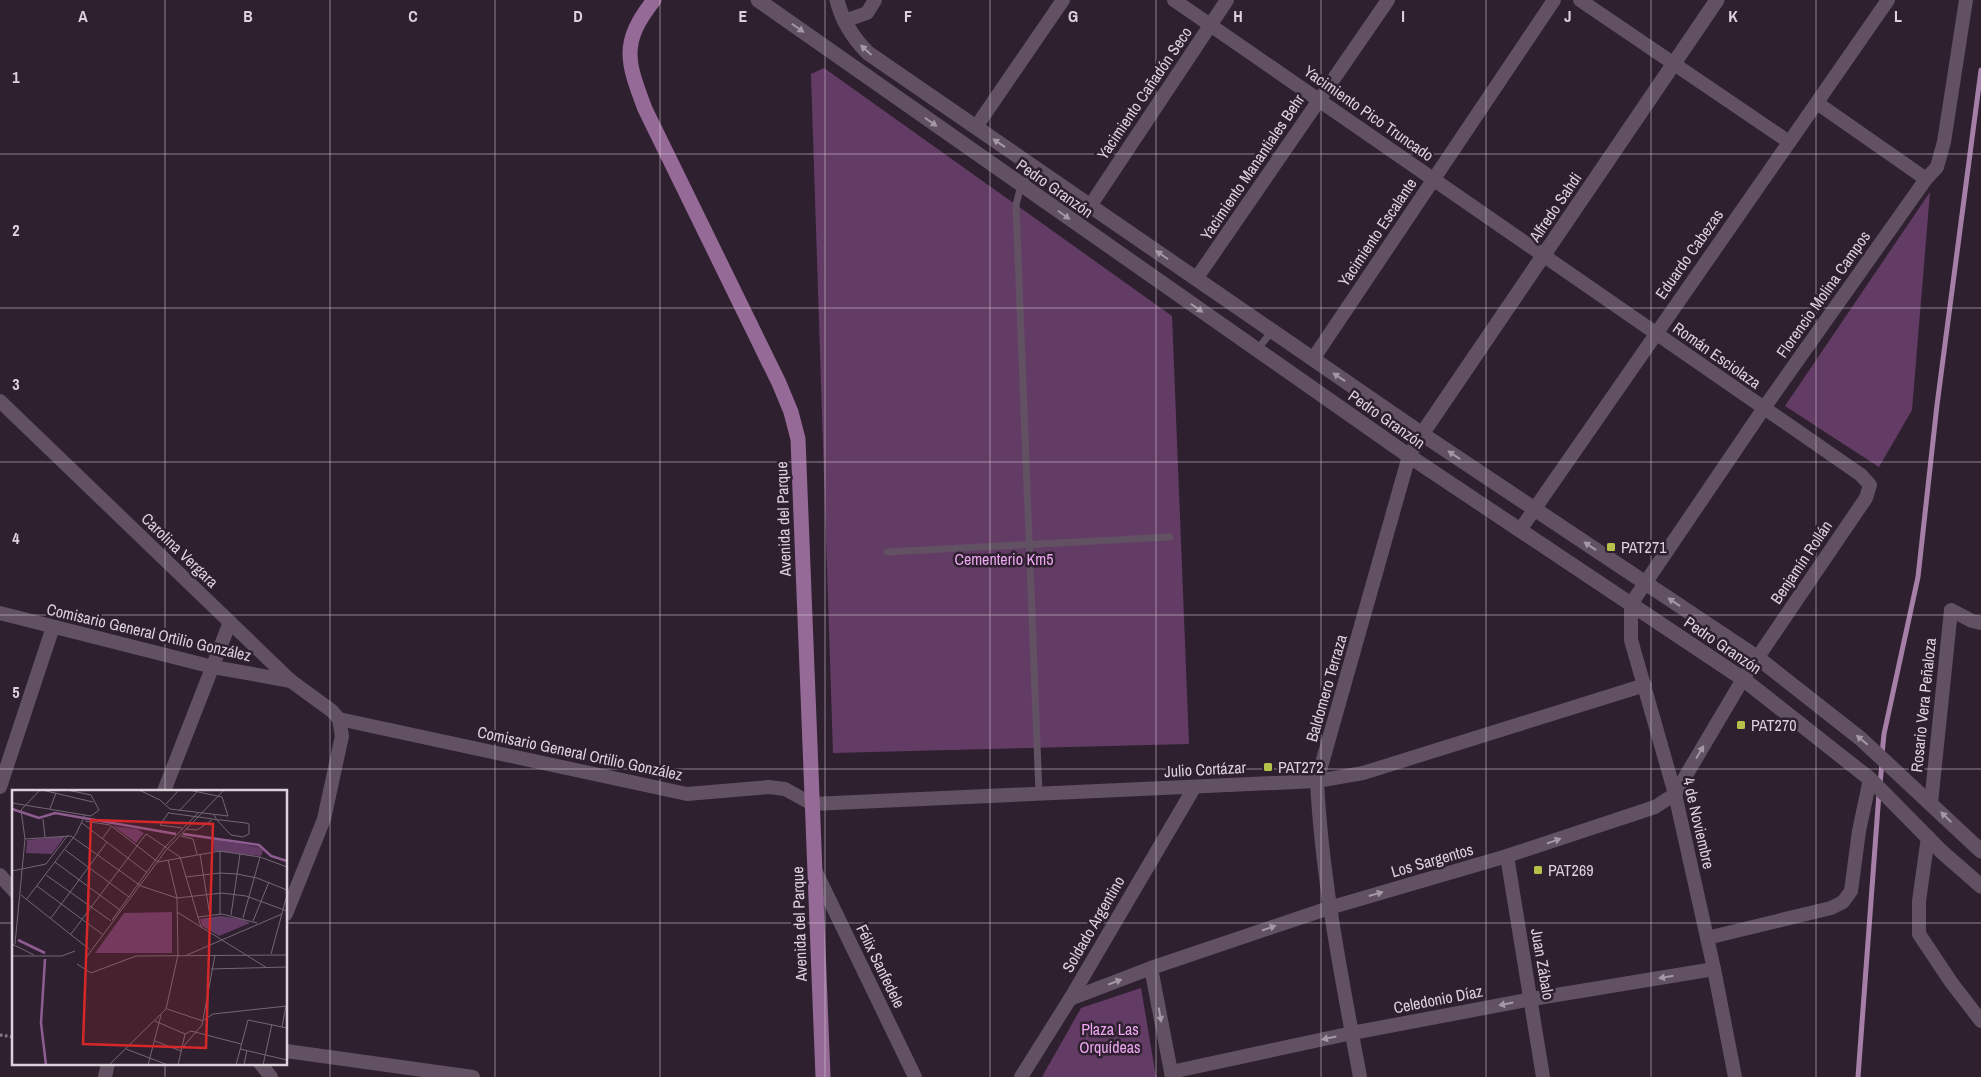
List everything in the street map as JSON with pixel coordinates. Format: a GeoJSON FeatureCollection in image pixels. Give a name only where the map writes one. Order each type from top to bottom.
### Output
{"type":"FeatureCollection","features":[{"type":"Feature","properties":{"kind":"main road","name":"Pedro Granzón"},"geometry":{"type":"LineString","coordinates":[[758,0],[1409,456],[1743,679],[1870,779],[1928,837],[1981,886]]}},
{"type":"Feature","properties":{"kind":"main road","name":"Pedro Granzón"},"geometry":{"type":"LineString","coordinates":[[837,0],[844,20],[856,41],[868,53],[1422,434],[1758,658],[1861,739],[1981,851]]}},
{"type":"Feature","properties":{"kind":"main road","name":"Alfredo Sahdi"},"geometry":{"type":"LineString","coordinates":[[1422,434],[1717,0]]}},
{"type":"Feature","properties":{"kind":"main road","name":"Avenida del Parque"},"geometry":{"type":"LineString","coordinates":[[654,1],[637,26],[629,48],[635,83],[645,109],[779,383],[791,412],[798,439],[823,1077]]}},
{"type":"Feature","properties":{"kind":"street"},"geometry":{"type":"LineString","coordinates":[[844,20],[867,13],[875,0]]}},
{"type":"Feature","properties":{"kind":"street"},"geometry":{"type":"LineString","coordinates":[[976,127],[1063,0]]}},
{"type":"Feature","properties":{"kind":"street","name":"Yacimiento Pico Truncado"},"geometry":{"type":"LineString","coordinates":[[1174,0],[1544,256]]}},
{"type":"Feature","properties":{"kind":"street","name":"Yacimiento Cañadón Seco"},"geometry":{"type":"LineString","coordinates":[[1090,206],[1227,0]]}},
{"type":"Feature","properties":{"kind":"street","name":"Yacimiento Manantiales Behr"},"geometry":{"type":"LineString","coordinates":[[1196,279],[1388,0]]}},
{"type":"Feature","properties":{"kind":"street","name":"Yacimiento Escalante"},"geometry":{"type":"LineString","coordinates":[[1313,359],[1554,0]]}},
{"type":"Feature","properties":{"kind":"street"},"geometry":{"type":"LineString","coordinates":[[1580,0],[1789,142]]}},
{"type":"Feature","properties":{"kind":"street","name":"Eduardo Cabezas"},"geometry":{"type":"LineString","coordinates":[[1520,530],[1888,0]]}},
{"type":"Feature","properties":{"kind":"street","name":"Florencio Molina Campos"},"geometry":{"type":"LineString","coordinates":[[1645,582],[1764,408],[1926,179],[1937,167],[1944,142],[1966,0]]}},
{"type":"Feature","properties":{"kind":"street"},"geometry":{"type":"LineString","coordinates":[[1817,103],[1926,179]]}},
{"type":"Feature","properties":{"kind":"street","name":"Román Esciolaza"},"geometry":{"type":"LineString","coordinates":[[1544,256],[1861,475],[1870,485]]}},
{"type":"Feature","properties":{"kind":"street","name":"Carolina Vergara"},"geometry":{"type":"LineString","coordinates":[[0,401],[291,681],[332,711],[339,720]]}},
{"type":"Feature","properties":{"kind":"street","name":"Baldomero Terraza"},"geometry":{"type":"LineString","coordinates":[[1360,1077],[1329,908],[1319,819],[1317,781],[1409,456],[1422,434]]}},
{"type":"Feature","properties":{"kind":"street","name":"Benjamín Rollán"},"geometry":{"type":"LineString","coordinates":[[1743,679],[1866,498],[1870,485]]}},
{"type":"Feature","properties":{"kind":"street"},"geometry":{"type":"LineString","coordinates":[[1631,604],[1645,582]]}},
{"type":"Feature","properties":{"kind":"street","name":"4 de Noviembre"},"geometry":{"type":"LineString","coordinates":[[1631,604],[1631,640],[1675,794],[1714,969],[1735,1077]]}},
{"type":"Feature","properties":{"kind":"street","name":"Rosario Vera Peñaloza"},"geometry":{"type":"LineString","coordinates":[[1931,803],[1951,610],[1972,621],[1981,623]]}},
{"type":"Feature","properties":{"kind":"street","name":"Comisario General Ortilio González"},"geometry":{"type":"LineString","coordinates":[[0,613],[213,668],[291,681]]}},
{"type":"Feature","properties":{"kind":"street"},"geometry":{"type":"LineString","coordinates":[[164,790],[230,622]]}},
{"type":"Feature","properties":{"kind":"street"},"geometry":{"type":"LineString","coordinates":[[0,786],[53,627]]}},
{"type":"Feature","properties":{"kind":"street","name":"Los Sargentos"},"geometry":{"type":"LineString","coordinates":[[1070,999],[1152,968],[1329,908],[1507,856],[1655,807],[1675,794],[1743,679]]}},
{"type":"Feature","properties":{"kind":"street","name":"Julio Cortázar"},"geometry":{"type":"LineString","coordinates":[[812,804],[1317,781],[1363,773],[1645,685]]}},
{"type":"Feature","properties":{"kind":"street"},"geometry":{"type":"LineString","coordinates":[[288,909],[324,819],[342,736],[339,720]]}},
{"type":"Feature","properties":{"kind":"street","name":"Comisario General Ortilio González"},"geometry":{"type":"LineString","coordinates":[[339,720],[687,794],[769,787],[785,789],[812,804]]}},
{"type":"Feature","properties":{"kind":"street"},"geometry":{"type":"LineString","coordinates":[[1707,938],[1831,908],[1843,902],[1851,890],[1859,831],[1870,779]]}},
{"type":"Feature","properties":{"kind":"street","name":"Soldado Argentino"},"geometry":{"type":"LineString","coordinates":[[1021,1077],[1070,999],[1194,788]]}},
{"type":"Feature","properties":{"kind":"street"},"geometry":{"type":"LineString","coordinates":[[1928,837],[1919,901],[1919,934],[1951,982],[1981,1021]]}},
{"type":"Feature","properties":{"kind":"street","name":"Juan Zábalo"},"geometry":{"type":"LineString","coordinates":[[1507,856],[1532,999],[1543,1077]]}},
{"type":"Feature","properties":{"kind":"street","name":"Félix Sanfedele"},"geometry":{"type":"LineString","coordinates":[[815,870],[915,1077]]}},
{"type":"Feature","properties":{"kind":"street"},"geometry":{"type":"LineString","coordinates":[[0,875],[12,889]]}},
{"type":"Feature","properties":{"kind":"street"},"geometry":{"type":"LineString","coordinates":[[1152,968],[1171,1074]]}},
{"type":"Feature","properties":{"kind":"street","name":"Celedonio Díaz"},"geometry":{"type":"LineString","coordinates":[[1171,1074],[1352,1033],[1532,999],[1714,969]]}},
{"type":"Feature","properties":{"kind":"street"},"geometry":{"type":"LineString","coordinates":[[288,1051],[473,1077]]}},
{"type":"Feature","properties":{"kind":"street"},"geometry":{"type":"LineString","coordinates":[[105,1077],[108,1064]]}},
{"type":"Feature","properties":{"kind":"street"},"geometry":{"type":"LineString","coordinates":[[261,1064],[271,1077]]}},
{"type":"Feature","properties":{"kind":"lane"},"geometry":{"type":"LineString","coordinates":[[1035,168],[1021,186],[1016,205],[1039,794]]}},
{"type":"Feature","properties":{"kind":"lane"},"geometry":{"type":"LineString","coordinates":[[1257,350],[1272,331]]}},
{"type":"Feature","properties":{"kind":"lane"},"geometry":{"type":"LineString","coordinates":[[887,552],[1170,537]]}},
{"type":"Feature","properties":{"kind":"green space","name":"Cementerio Km5"},"geometry":{"type":"Polygon","coordinates":[[[824,68],[1172,316],[1189,744],[833,753],[811,74],[824,68]]]}},
{"type":"Feature","properties":{"kind":"green space"},"geometry":{"type":"Polygon","coordinates":[[[1930,192],[1912,410],[1879,467],[1785,406],[1930,192]]]}},
{"type":"Feature","properties":{"kind":"green space","name":"Plaza Las Orquídeas"},"geometry":{"type":"Polygon","coordinates":[[[1141,988],[1156,1077],[1042,1077],[1081,1008],[1141,988]]]}},
{"type":"Feature","properties":{"kind":"waterway"},"geometry":{"type":"LineString","coordinates":[[1882,754],[1884,734],[1918,577],[1937,405],[1981,70]]}},
{"type":"Feature","properties":{"kind":"waterway"},"geometry":{"type":"LineString","coordinates":[[1880,784],[1882,763]]}},
{"type":"Feature","properties":{"kind":"waterway"},"geometry":{"type":"LineString","coordinates":[[1858,1077],[1879,793]]}},
{"type":"Feature","properties":{"kind":"place","name":"PAT271"},"geometry":{"type":"Point","coordinates":[1611,547]}},
{"type":"Feature","properties":{"kind":"place","name":"PAT270"},"geometry":{"type":"Point","coordinates":[1741,725]}},
{"type":"Feature","properties":{"kind":"place","name":"PAT272"},"geometry":{"type":"Point","coordinates":[1268,767]}},
{"type":"Feature","properties":{"kind":"place","name":"PAT269"},"geometry":{"type":"Point","coordinates":[1538,870]}}]}
